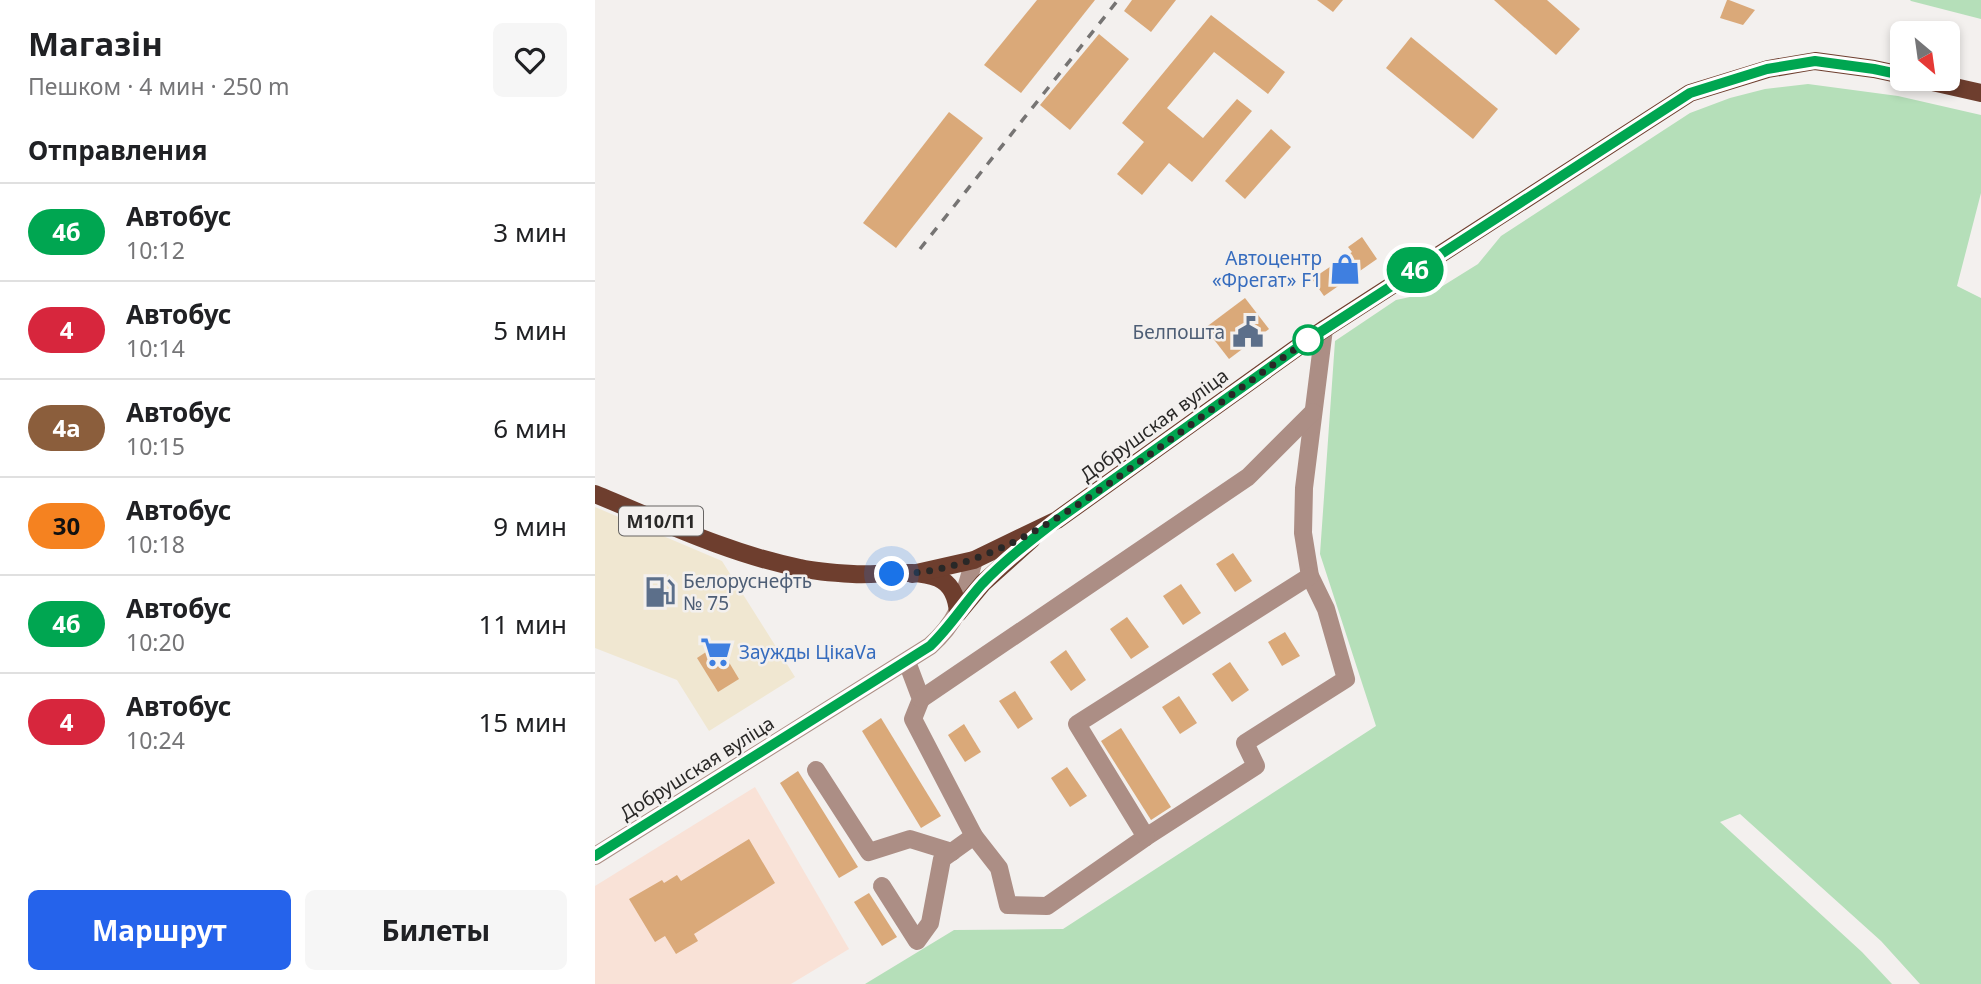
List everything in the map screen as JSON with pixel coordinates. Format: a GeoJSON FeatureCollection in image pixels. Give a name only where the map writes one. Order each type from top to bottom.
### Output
{"type":"FeatureCollection","features":[{"type":"Feature","properties":{"kind":"main road","name":"Добрушская вуліца"},"geometry":{"type":"LineString","coordinates":[[974,560],[1057,520],[1324,330],[1690,93],[1767,69],[1815,61],[1890,72]]}},
{"type":"Feature","properties":{"kind":"main road"},"geometry":{"type":"LineString","coordinates":[[1960,88],[1981,93]]}},
{"type":"Feature","properties":{"kind":"main road","name":"М10/П1"},"geometry":{"type":"LineString","coordinates":[[595,494],[689,533],[802,569],[853,574],[912,574],[974,560]]}},
{"type":"Feature","properties":{"kind":"main road"},"geometry":{"type":"LineString","coordinates":[[958,613],[992,574],[1057,520]]}},
{"type":"Feature","properties":{"kind":"main road"},"geometry":{"type":"LineString","coordinates":[[912,574],[937,578],[950,588],[957,600],[958,613]]}},
{"type":"Feature","properties":{"kind":"street"},"geometry":{"type":"LineString","coordinates":[[1313,412],[1248,477],[921,699],[913,719],[974,836],[999,868],[1008,905],[1047,906],[1255,766],[1245,743],[1346,679],[1326,609],[1310,576],[1303,533],[1304,488],[1324,330]]}},
{"type":"Feature","properties":{"kind":"street","name":"Добрушская вуліца"},"geometry":{"type":"LineString","coordinates":[[595,856],[930,646],[947,630],[958,613],[974,560]]}},
{"type":"Feature","properties":{"kind":"street"},"geometry":{"type":"LineString","coordinates":[[1146,837],[1077,724],[1310,576]]}},
{"type":"Feature","properties":{"kind":"street"},"geometry":{"type":"LineString","coordinates":[[907,662],[921,699]]}},
{"type":"Feature","properties":{"kind":"street"},"geometry":{"type":"LineString","coordinates":[[816,770],[869,852],[909,839],[952,852]]}},
{"type":"Feature","properties":{"kind":"street"},"geometry":{"type":"LineString","coordinates":[[882,886],[916,941],[930,923],[942,859],[974,836]]}},
{"type":"Feature","properties":{"kind":"shaded area"},"geometry":{"type":"Polygon","coordinates":[[[595,507],[722,561],[795,677],[709,731],[677,680],[595,648],[595,507]]]}},
{"type":"Feature","properties":{"kind":"shaded area"},"geometry":{"type":"Polygon","coordinates":[[[755,787],[849,949],[791,984],[595,984],[595,886],[755,787]]]}},
{"type":"Feature","properties":{"kind":"green space"},"geometry":{"type":"Polygon","coordinates":[[[1981,0],[1981,19],[1911,1],[1981,0]]]}},
{"type":"Feature","properties":{"kind":"green space"},"geometry":{"type":"Polygon","coordinates":[[[1808,84],[1898,96],[1981,115],[1981,193],[1957,286],[1981,298],[1981,984],[1920,984],[1881,941],[1740,814],[1720,822],[1862,952],[1892,984],[865,984],[954,930],[1063,929],[1376,726],[1320,554],[1335,341],[1396,300],[1433,292],[1478,264],[1501,236],[1690,113],[1765,89],[1808,84]]]}},
{"type":"Feature","properties":{"kind":"building"},"geometry":{"type":"Polygon","coordinates":[[[1037,0],[1095,0],[1021,93],[984,65],[1037,0]]]}},
{"type":"Feature","properties":{"kind":"building"},"geometry":{"type":"Polygon","coordinates":[[[1132,0],[1176,0],[1151,32],[1124,11],[1132,0]]]}},
{"type":"Feature","properties":{"kind":"building"},"geometry":{"type":"Polygon","coordinates":[[[1317,0],[1343,0],[1333,12],[1317,0]]]}},
{"type":"Feature","properties":{"kind":"building"},"geometry":{"type":"Polygon","coordinates":[[[1494,0],[1547,0],[1580,29],[1556,55],[1494,0]]]}},
{"type":"Feature","properties":{"kind":"building"},"geometry":{"type":"Polygon","coordinates":[[[1727,0],[1755,10],[1743,25],[1720,18],[1727,0]]]}},
{"type":"Feature","properties":{"kind":"building"},"geometry":{"type":"Polygon","coordinates":[[[1211,15],[1285,72],[1268,94],[1214,52],[1167,108],[1203,138],[1237,99],[1252,111],[1192,182],[1169,163],[1142,195],[1117,174],[1144,142],[1122,123],[1211,15]]]}},
{"type":"Feature","properties":{"kind":"building"},"geometry":{"type":"Polygon","coordinates":[[[1099,34],[1129,59],[1070,130],[1040,105],[1099,34]]]}},
{"type":"Feature","properties":{"kind":"building"},"geometry":{"type":"Polygon","coordinates":[[[1411,37],[1498,109],[1473,139],[1386,68],[1411,37]]]}},
{"type":"Feature","properties":{"kind":"building"},"geometry":{"type":"Polygon","coordinates":[[[949,112],[983,138],[896,248],[863,223],[949,112]]]}},
{"type":"Feature","properties":{"kind":"building"},"geometry":{"type":"Polygon","coordinates":[[[1271,129],[1291,147],[1245,199],[1225,181],[1271,129]]]}},
{"type":"Feature","properties":{"kind":"building","name":"Автоцентр «Фрегат» F1"},"geometry":{"type":"Polygon","coordinates":[[[1362,237],[1377,259],[1324,296],[1312,279],[1352,252],[1348,247],[1362,237]]]}},
{"type":"Feature","properties":{"kind":"building"},"geometry":{"type":"Polygon","coordinates":[[[1245,298],[1269,329],[1229,359],[1205,328],[1245,298]]]}},
{"type":"Feature","properties":{"kind":"building"},"geometry":{"type":"Polygon","coordinates":[[[1233,553],[1252,581],[1235,592],[1216,564],[1233,553]]]}},
{"type":"Feature","properties":{"kind":"building"},"geometry":{"type":"Polygon","coordinates":[[[1181,584],[1201,613],[1183,625],[1163,596],[1181,584]]]}},
{"type":"Feature","properties":{"kind":"building"},"geometry":{"type":"Polygon","coordinates":[[[1127,617],[1149,647],[1131,659],[1110,629],[1127,617]]]}},
{"type":"Feature","properties":{"kind":"building"},"geometry":{"type":"Polygon","coordinates":[[[1285,632],[1300,656],[1282,666],[1268,642],[1285,632]]]}},
{"type":"Feature","properties":{"kind":"building"},"geometry":{"type":"Polygon","coordinates":[[[718,644],[739,679],[718,692],[697,658],[718,644]]]}},
{"type":"Feature","properties":{"kind":"building"},"geometry":{"type":"Polygon","coordinates":[[[1066,650],[1086,680],[1071,691],[1050,662],[1066,650]]]}},
{"type":"Feature","properties":{"kind":"building"},"geometry":{"type":"Polygon","coordinates":[[[1230,662],[1249,690],[1232,702],[1212,674],[1230,662]]]}},
{"type":"Feature","properties":{"kind":"building"},"geometry":{"type":"Polygon","coordinates":[[[1015,691],[1033,719],[1018,729],[999,701],[1015,691]]]}},
{"type":"Feature","properties":{"kind":"building"},"geometry":{"type":"Polygon","coordinates":[[[1179,696],[1197,723],[1180,734],[1162,707],[1179,696]]]}},
{"type":"Feature","properties":{"kind":"building"},"geometry":{"type":"Polygon","coordinates":[[[881,718],[941,816],[921,828],[862,731],[881,718]]]}},
{"type":"Feature","properties":{"kind":"building"},"geometry":{"type":"Polygon","coordinates":[[[964,724],[981,752],[965,762],[948,735],[964,724]]]}},
{"type":"Feature","properties":{"kind":"building"},"geometry":{"type":"Polygon","coordinates":[[[1121,728],[1171,807],[1151,820],[1101,741],[1121,728]]]}},
{"type":"Feature","properties":{"kind":"building"},"geometry":{"type":"Polygon","coordinates":[[[1067,767],[1087,796],[1070,807],[1051,778],[1067,767]]]}},
{"type":"Feature","properties":{"kind":"building"},"geometry":{"type":"Polygon","coordinates":[[[798,771],[858,867],[839,878],[780,783],[798,771]]]}},
{"type":"Feature","properties":{"kind":"building"},"geometry":{"type":"Polygon","coordinates":[[[749,839],[775,883],[694,934],[698,941],[676,954],[665,936],[655,942],[629,899],[662,880],[664,883],[677,875],[681,881],[749,839]]]}},
{"type":"Feature","properties":{"kind":"building"},"geometry":{"type":"Polygon","coordinates":[[[869,893],[897,937],[882,946],[854,902],[869,893]]]}},
{"type":"Feature","properties":{"kind":"railway"},"geometry":{"type":"LineString","coordinates":[[920,249],[1118,0]]}},
{"type":"Feature","properties":{"kind":"bus line","name":"4б"},"geometry":{"type":"LineString","coordinates":[[595,856],[930,646],[947,630],[983,583],[1057,520],[1308,340],[1690,93],[1767,69],[1815,61],[1890,72]]}},
{"type":"Feature","properties":{"kind":"place","name":"Автоцентр «Фрегат» F1"},"geometry":{"type":"Point","coordinates":[1345,269]}},
{"type":"Feature","properties":{"kind":"place","name":"Белпошта"},"geometry":{"type":"Point","coordinates":[1248,332]}},
{"type":"Feature","properties":{"kind":"place","name":"Белоруснефть № 75"},"geometry":{"type":"Point","coordinates":[660,592]}},
{"type":"Feature","properties":{"kind":"place","name":"Заужды ЦікаVа"},"geometry":{"type":"Point","coordinates":[716,652]}},
{"type":"Feature","properties":{"kind":"route"},"geometry":{"type":"LineString","coordinates":[[892,574],[912,574],[974,560],[1057,520],[1308,340]]}}]}
